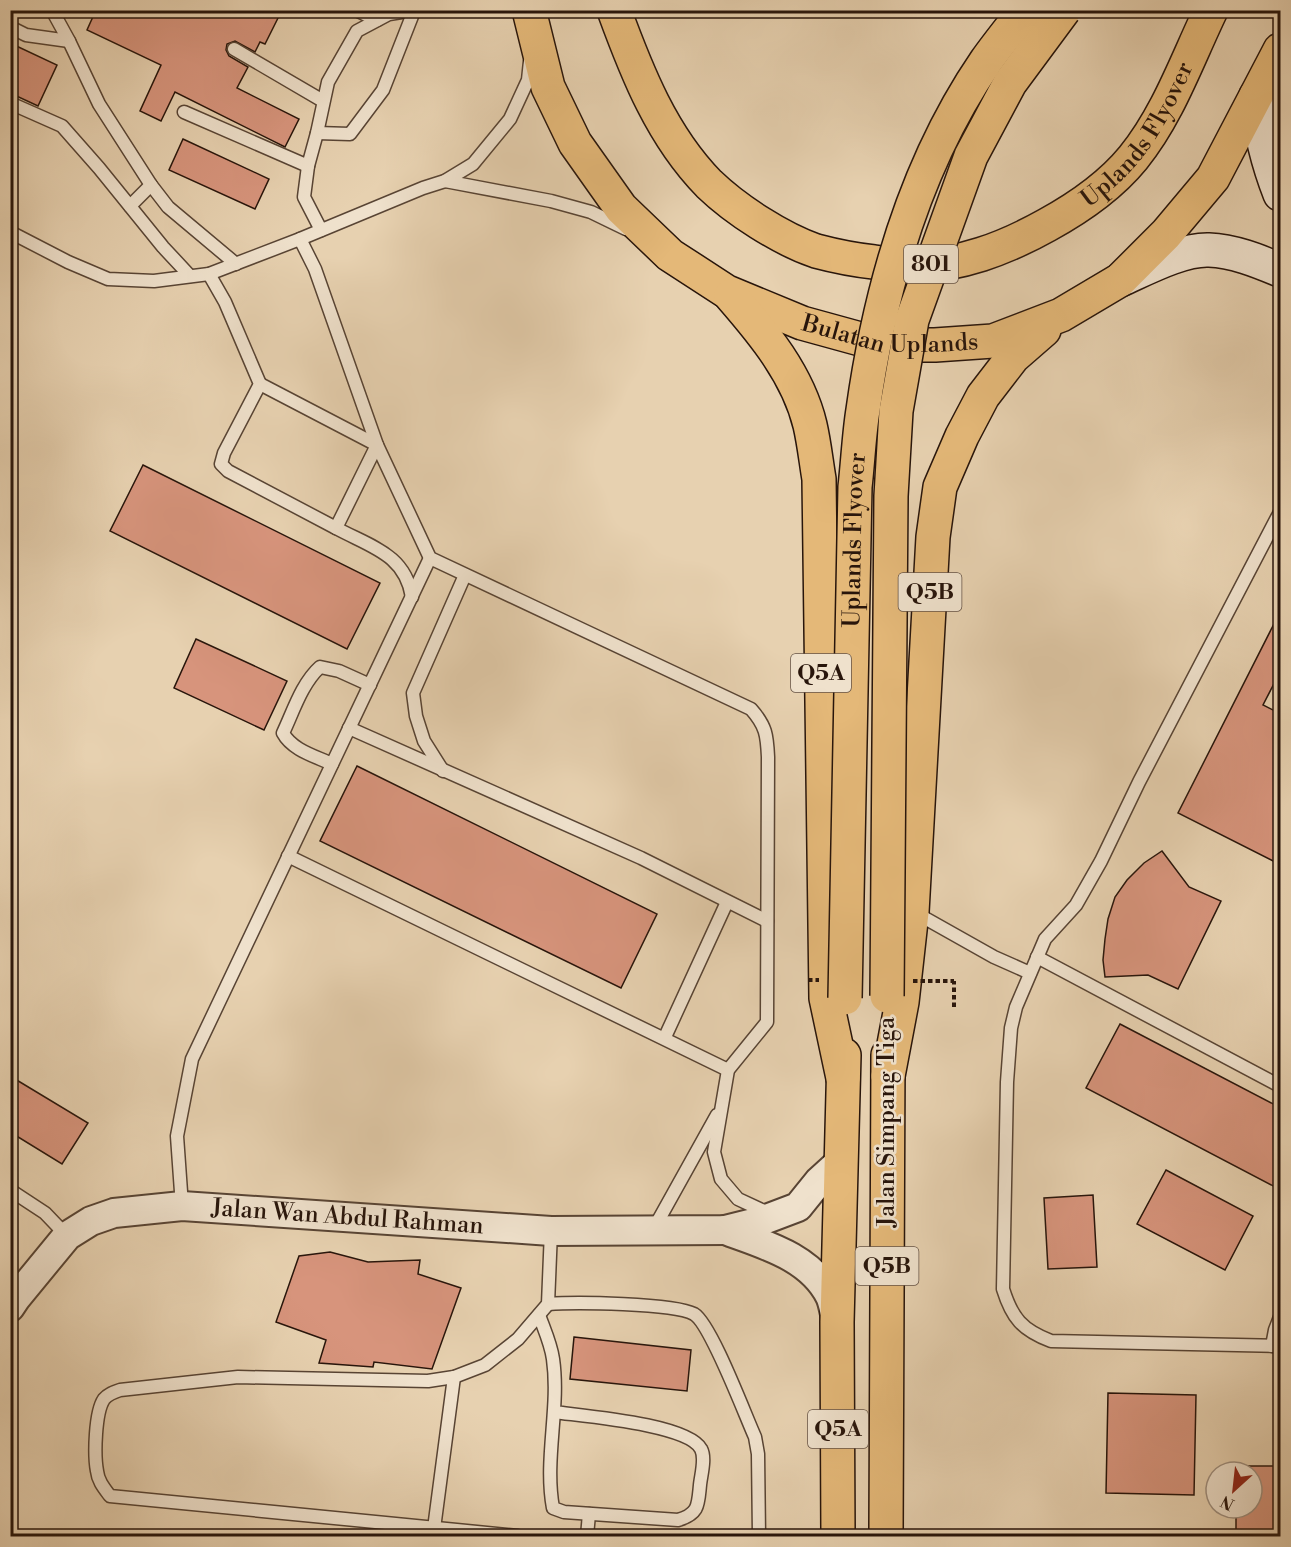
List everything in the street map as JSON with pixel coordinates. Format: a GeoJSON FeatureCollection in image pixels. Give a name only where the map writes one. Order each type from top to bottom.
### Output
{"type":"FeatureCollection","features":[{"type":"Feature","properties":{"kind":"main road","name":"Uplands Flyover"},"geometry":{"type":"LineString","coordinates":[[614,10],[641,80],[655,109],[679,150],[710,185],[744,212],[781,235],[816,250],[858,260],[909,267],[972,258],[1014,243],[1092,197],[1132,159],[1164,112],[1211,10]]}},
{"type":"Feature","properties":{"kind":"main road","name":"Uplands Flyover"},"geometry":{"type":"LineString","coordinates":[[845,998],[855,487],[863,410],[882,307],[911,210],[947,128],[986,62],[1025,10]]}},
{"type":"Feature","properties":{"kind":"main road","name":"Uplands Flyover"},"geometry":{"type":"LineString","coordinates":[[887,996],[891,496],[896,411],[912,320],[971,156],[1010,83],[1064,10]]}},
{"type":"Feature","properties":{"kind":"main road","name":"Bulatan Uplands"},"geometry":{"type":"LineString","coordinates":[[531,21],[548,87],[575,143],[621,208],[670,255],[728,292],[802,323],[882,345],[935,345],[993,341],[1061,315],[1120,280],[1166,234],[1213,178],[1281,50]]}},
{"type":"Feature","properties":{"kind":"main road"},"geometry":{"type":"LineString","coordinates":[[1256,96],[1259,130],[1268,162],[1281,194]]}},
{"type":"Feature","properties":{"kind":"main road"},"geometry":{"type":"LineString","coordinates":[[1120,280],[1171,257],[1207,250],[1252,258],[1281,270]]}},
{"type":"Feature","properties":{"kind":"main road","name":"Q5A"},"geometry":{"type":"LineString","coordinates":[[728,292],[767,339],[793,381],[810,423],[819,479],[826,998],[843,1078]]}},
{"type":"Feature","properties":{"kind":"main road","name":"Q5B"},"geometry":{"type":"LineString","coordinates":[[888,1076],[902,1002],[912,912],[933,537],[940,487],[962,436],[983,396],[1013,357],[1061,315]]}},
{"type":"Feature","properties":{"kind":"main road","name":"Jalan Simpang Tiga"},"geometry":{"type":"LineString","coordinates":[[886,1536],[887,996]]}},
{"type":"Feature","properties":{"kind":"main road","name":"Jalan Simpang Tiga"},"geometry":{"type":"LineString","coordinates":[[838,1536],[837,1322],[845,998]]}},
{"type":"Feature","properties":{"kind":"street"},"geometry":{"type":"LineString","coordinates":[[724,1230],[798,1207],[819,1181],[842,1161]]}},
{"type":"Feature","properties":{"kind":"street","name":"Jalan Wan Abdul Rahman"},"geometry":{"type":"LineString","coordinates":[[12,1302],[67,1236],[91,1221],[114,1213],[182,1206],[551,1231],[724,1230]]}},
{"type":"Feature","properties":{"kind":"street"},"geometry":{"type":"LineString","coordinates":[[724,1230],[784,1252],[813,1274],[830,1296],[837,1322]]}},
{"type":"Feature","properties":{"kind":"lane"},"geometry":{"type":"LineString","coordinates":[[51,10],[69,41],[99,104],[151,185],[168,207],[236,264]]}},
{"type":"Feature","properties":{"kind":"lane"},"geometry":{"type":"LineString","coordinates":[[357,10],[377,20]]}},
{"type":"Feature","properties":{"kind":"lane"},"geometry":{"type":"LineString","coordinates":[[318,133],[350,134],[383,90],[414,11],[389,14],[357,31],[327,82],[318,133],[308,166],[304,200],[321,230]]}},
{"type":"Feature","properties":{"kind":"lane"},"geometry":{"type":"LineString","coordinates":[[10,232],[68,262],[108,279],[154,281],[209,274],[404,195],[445,181],[473,164],[510,119],[528,80],[531,21]]}},
{"type":"Feature","properties":{"kind":"lane"},"geometry":{"type":"LineString","coordinates":[[10,27],[26,35],[69,41]]}},
{"type":"Feature","properties":{"kind":"lane"},"geometry":{"type":"LineString","coordinates":[[234,49],[323,101]]}},
{"type":"Feature","properties":{"kind":"lane"},"geometry":{"type":"LineString","coordinates":[[10,103],[62,126],[190,276]]}},
{"type":"Feature","properties":{"kind":"lane"},"geometry":{"type":"LineString","coordinates":[[184,112],[308,166]]}},
{"type":"Feature","properties":{"kind":"lane"},"geometry":{"type":"LineString","coordinates":[[445,181],[551,201],[591,212],[670,255]]}},
{"type":"Feature","properties":{"kind":"lane"},"geometry":{"type":"LineString","coordinates":[[130,206],[151,185]]}},
{"type":"Feature","properties":{"kind":"lane"},"geometry":{"type":"LineString","coordinates":[[300,239],[315,269],[377,445],[430,558],[751,709],[762,722],[767,747],[767,1022],[728,1070],[714,1152],[721,1179],[738,1199],[763,1212],[778,1215]]}},
{"type":"Feature","properties":{"kind":"lane"},"geometry":{"type":"LineString","coordinates":[[209,274],[225,302],[260,384],[377,445]]}},
{"type":"Feature","properties":{"kind":"lane"},"geometry":{"type":"LineString","coordinates":[[260,384],[224,453],[221,464],[228,471],[391,558],[402,568],[409,581],[412,597]]}},
{"type":"Feature","properties":{"kind":"lane"},"geometry":{"type":"LineString","coordinates":[[336,528],[377,445]]}},
{"type":"Feature","properties":{"kind":"lane"},"geometry":{"type":"LineString","coordinates":[[1281,512],[1138,782],[1101,861],[1076,905],[1045,939],[1016,1007],[1011,1028],[1008,1071],[1003,1288],[1010,1310],[1025,1328],[1051,1341],[1276,1346],[1275,1330],[1281,1317]]}},
{"type":"Feature","properties":{"kind":"lane"},"geometry":{"type":"LineString","coordinates":[[182,1206],[177,1136],[192,1059],[430,558]]}},
{"type":"Feature","properties":{"kind":"lane"},"geometry":{"type":"LineString","coordinates":[[443,771],[424,741],[416,716],[413,693],[465,575]]}},
{"type":"Feature","properties":{"kind":"lane"},"geometry":{"type":"LineString","coordinates":[[332,764],[296,747],[283,734],[298,702],[312,674],[320,667],[339,671],[370,685]]}},
{"type":"Feature","properties":{"kind":"lane"},"geometry":{"type":"LineString","coordinates":[[349,728],[641,858],[767,921]]}},
{"type":"Feature","properties":{"kind":"lane"},"geometry":{"type":"LineString","coordinates":[[288,856],[665,1037],[728,1070]]}},
{"type":"Feature","properties":{"kind":"lane"},"geometry":{"type":"LineString","coordinates":[[665,1037],[727,902]]}},
{"type":"Feature","properties":{"kind":"lane"},"geometry":{"type":"LineString","coordinates":[[912,912],[994,957],[1030,973]]}},
{"type":"Feature","properties":{"kind":"lane"},"geometry":{"type":"LineString","coordinates":[[1037,957],[1281,1086]]}},
{"type":"Feature","properties":{"kind":"lane"},"geometry":{"type":"LineString","coordinates":[[653,1230],[720,1108]]}},
{"type":"Feature","properties":{"kind":"lane"},"geometry":{"type":"LineString","coordinates":[[10,1190],[45,1213],[67,1236]]}},
{"type":"Feature","properties":{"kind":"lane"},"geometry":{"type":"LineString","coordinates":[[518,1536],[434,1532],[110,1496],[100,1484],[96,1470],[96,1426],[102,1401],[110,1394],[120,1390],[238,1377],[428,1381],[454,1377],[485,1365],[518,1339],[548,1304],[551,1231]]}},
{"type":"Feature","properties":{"kind":"lane"},"geometry":{"type":"LineString","coordinates":[[548,1304],[623,1304],[670,1308],[695,1314],[708,1330],[754,1437],[758,1454],[759,1536]]}},
{"type":"Feature","properties":{"kind":"lane"},"geometry":{"type":"LineString","coordinates":[[539,1315],[553,1358],[554,1412],[551,1476],[553,1508],[564,1512],[678,1520],[689,1517],[698,1507],[703,1455],[700,1446],[689,1438],[669,1430],[633,1422],[554,1412]]}},
{"type":"Feature","properties":{"kind":"lane"},"geometry":{"type":"LineString","coordinates":[[434,1532],[454,1377]]}},
{"type":"Feature","properties":{"kind":"lane"},"geometry":{"type":"LineString","coordinates":[[587,1536],[589,1514]]}},
{"type":"Feature","properties":{"kind":"path"},"geometry":{"type":"LineString","coordinates":[[954,981],[954,1007]]}},
{"type":"Feature","properties":{"kind":"building"},"geometry":{"type":"Polygon","coordinates":[[[96,10],[282,10],[265,44],[260,42],[255,52],[235,41],[227,44],[226,50],[229,56],[248,67],[237,88],[299,119],[285,147],[175,92],[161,121],[140,111],[161,65],[87,30],[96,10]]]}},
{"type":"Feature","properties":{"kind":"building"},"geometry":{"type":"Polygon","coordinates":[[[10,43],[57,65],[38,106],[10,93],[10,43]]]}},
{"type":"Feature","properties":{"kind":"building"},"geometry":{"type":"Polygon","coordinates":[[[183,139],[269,179],[255,209],[169,170],[183,139]]]}},
{"type":"Feature","properties":{"kind":"building"},"geometry":{"type":"Polygon","coordinates":[[[143,465],[380,583],[347,649],[110,531],[143,465]]]}},
{"type":"Feature","properties":{"kind":"building"},"geometry":{"type":"Polygon","coordinates":[[[1281,610],[1281,670],[1263,705],[1281,714],[1281,865],[1178,813],[1281,610]]]}},
{"type":"Feature","properties":{"kind":"building"},"geometry":{"type":"Polygon","coordinates":[[[196,639],[287,681],[264,730],[174,688],[196,639]]]}},
{"type":"Feature","properties":{"kind":"building"},"geometry":{"type":"Polygon","coordinates":[[[357,766],[657,914],[621,988],[320,841],[357,766]]]}},
{"type":"Feature","properties":{"kind":"building"},"geometry":{"type":"Polygon","coordinates":[[[1162,851],[1189,887],[1221,901],[1178,989],[1148,975],[1105,977],[1103,960],[1108,919],[1115,897],[1127,880],[1144,863],[1162,851]]]}},
{"type":"Feature","properties":{"kind":"building"},"geometry":{"type":"Polygon","coordinates":[[[1120,1024],[1281,1108],[1281,1190],[1086,1088],[1120,1024]]]}},
{"type":"Feature","properties":{"kind":"building"},"geometry":{"type":"Polygon","coordinates":[[[10,1076],[88,1123],[62,1164],[10,1132],[10,1076]]]}},
{"type":"Feature","properties":{"kind":"building"},"geometry":{"type":"Polygon","coordinates":[[[1166,1170],[1253,1216],[1225,1270],[1137,1224],[1166,1170]]]}},
{"type":"Feature","properties":{"kind":"building"},"geometry":{"type":"Polygon","coordinates":[[[1093,1195],[1097,1267],[1048,1269],[1044,1198],[1093,1195]]]}},
{"type":"Feature","properties":{"kind":"building"},"geometry":{"type":"Polygon","coordinates":[[[330,1252],[368,1262],[420,1260],[418,1274],[461,1288],[432,1369],[374,1362],[373,1367],[319,1363],[326,1340],[276,1322],[299,1256],[330,1252]]]}},
{"type":"Feature","properties":{"kind":"building"},"geometry":{"type":"Polygon","coordinates":[[[574,1337],[691,1350],[687,1391],[570,1379],[574,1337]]]}},
{"type":"Feature","properties":{"kind":"building"},"geometry":{"type":"Polygon","coordinates":[[[1108,1393],[1196,1395],[1194,1495],[1106,1493],[1108,1393]]]}},
{"type":"Feature","properties":{"kind":"building"},"geometry":{"type":"Polygon","coordinates":[[[1264,1466],[1281,1466],[1281,1536],[1236,1536],[1236,1520],[1264,1520],[1264,1466]]]}}]}
